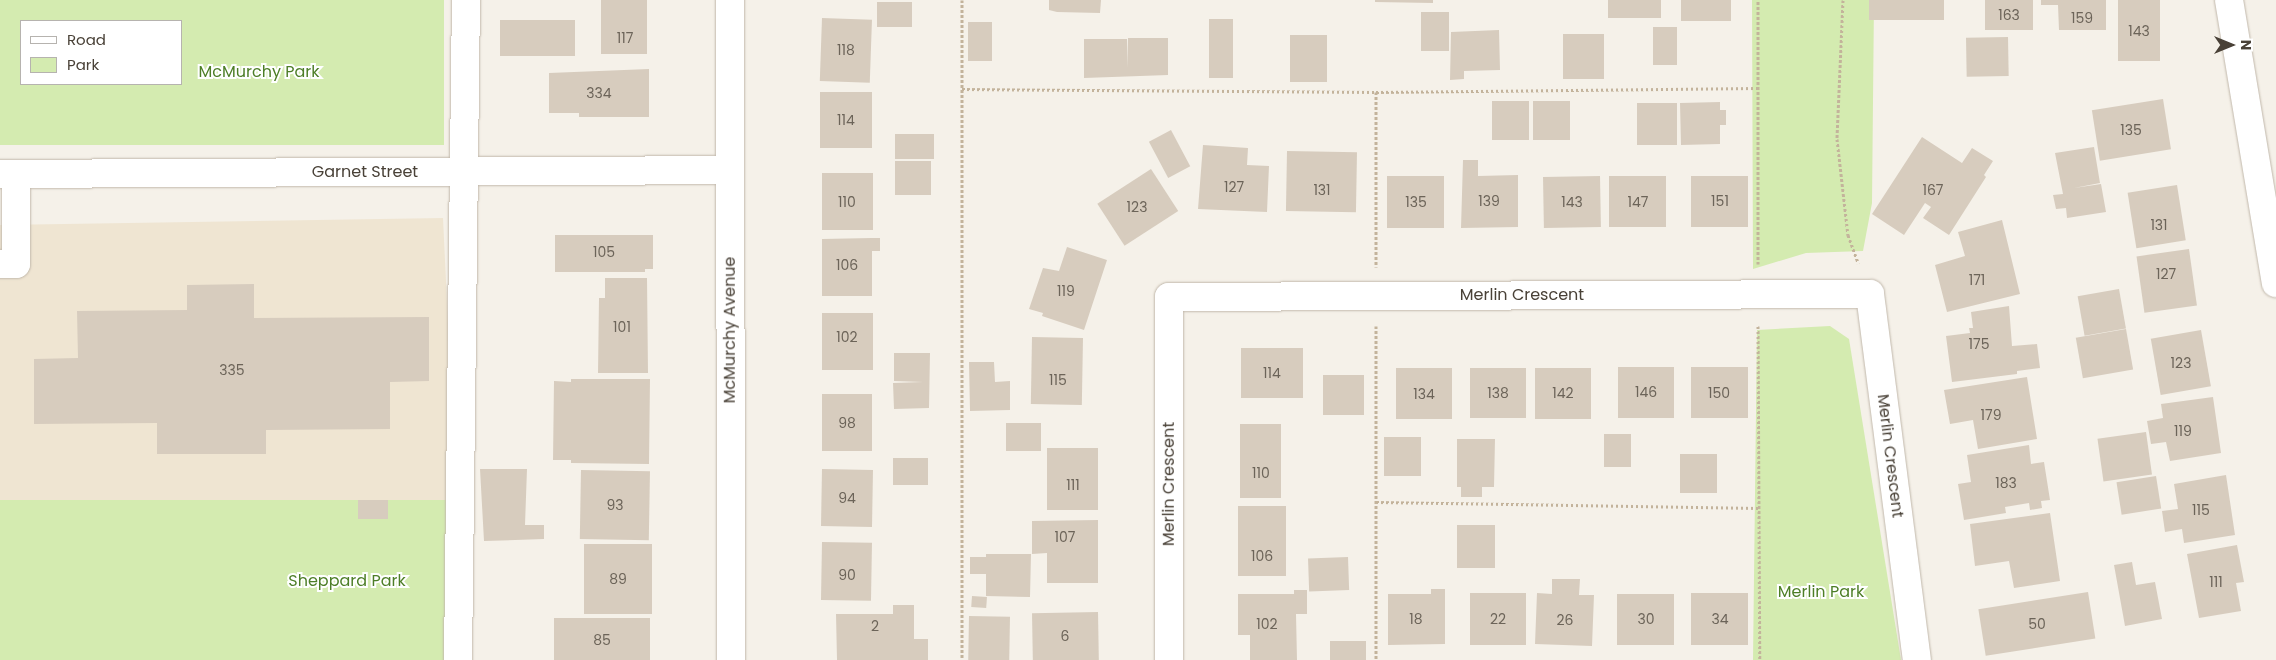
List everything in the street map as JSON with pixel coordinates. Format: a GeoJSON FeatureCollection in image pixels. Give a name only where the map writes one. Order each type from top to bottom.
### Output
{"type":"FeatureCollection","features":[{"type":"Feature","properties":{"kind":"street"},"geometry":{"type":"LineString","coordinates":[[458,660],[466,0]]}},
{"type":"Feature","properties":{"kind":"street","name":"McMurchy Avenue"},"geometry":{"type":"LineString","coordinates":[[730,0],[730,660]]}},
{"type":"Feature","properties":{"kind":"street"},"geometry":{"type":"LineString","coordinates":[[2229,0],[2276,283]]}},
{"type":"Feature","properties":{"kind":"street","name":"Garnet Street"},"geometry":{"type":"LineString","coordinates":[[8,174],[730,170]]}},
{"type":"Feature","properties":{"kind":"street"},"geometry":{"type":"LineString","coordinates":[[0,264],[16,264],[8,174]]}},
{"type":"Feature","properties":{"kind":"street","name":"Merlin Crescent"},"geometry":{"type":"LineString","coordinates":[[1169,660],[1169,297],[1870,294],[1917,660]]}},
{"type":"Feature","properties":{"kind":"path"},"geometry":{"type":"LineString","coordinates":[[962,0],[962,660]]}},
{"type":"Feature","properties":{"kind":"path"},"geometry":{"type":"LineString","coordinates":[[1758,0],[1760,660]]}},
{"type":"Feature","properties":{"kind":"path"},"geometry":{"type":"LineString","coordinates":[[1843,0],[1837,139],[1848,235],[1870,294]]}},
{"type":"Feature","properties":{"kind":"path"},"geometry":{"type":"LineString","coordinates":[[962,89],[1376,92],[1758,88]]}},
{"type":"Feature","properties":{"kind":"path"},"geometry":{"type":"LineString","coordinates":[[1376,92],[1376,660]]}},
{"type":"Feature","properties":{"kind":"path"},"geometry":{"type":"LineString","coordinates":[[1376,502],[1759,508]]}},
{"type":"Feature","properties":{"kind":"shaded area"},"geometry":{"type":"Polygon","coordinates":[[[443,218],[448,324],[447,500],[0,507],[0,225],[443,218]]]}},
{"type":"Feature","properties":{"kind":"green space","name":"McMurchy Park"},"geometry":{"type":"Polygon","coordinates":[[[0,0],[444,0],[444,145],[0,145],[0,0]]]}},
{"type":"Feature","properties":{"kind":"green space"},"geometry":{"type":"Polygon","coordinates":[[[1752,0],[1874,0],[1872,203],[1863,251],[1806,253],[1753,269],[1752,0]]]}},
{"type":"Feature","properties":{"kind":"green space","name":"Merlin Park"},"geometry":{"type":"Polygon","coordinates":[[[1830,326],[1849,339],[1901,660],[1753,660],[1757,330],[1830,326]]]}},
{"type":"Feature","properties":{"kind":"green space","name":"Sheppard Park"},"geometry":{"type":"Polygon","coordinates":[[[0,500],[447,500],[447,660],[0,660],[0,500]]]}},
{"type":"Feature","properties":{"kind":"building"},"geometry":{"type":"Polygon","coordinates":[[[601,0],[647,0],[647,54],[601,54],[601,0]]]}},
{"type":"Feature","properties":{"kind":"building"},"geometry":{"type":"Polygon","coordinates":[[[1049,0],[1101,0],[1100,13],[1057,12],[1049,10],[1049,0]]]}},
{"type":"Feature","properties":{"kind":"building"},"geometry":{"type":"Polygon","coordinates":[[[1375,0],[1433,0],[1433,3],[1375,2],[1375,0]]]}},
{"type":"Feature","properties":{"kind":"building"},"geometry":{"type":"Polygon","coordinates":[[[1608,0],[1661,0],[1661,18],[1608,18],[1608,0]]]}},
{"type":"Feature","properties":{"kind":"building"},"geometry":{"type":"Polygon","coordinates":[[[1681,0],[1731,0],[1731,21],[1681,21],[1681,0]]]}},
{"type":"Feature","properties":{"kind":"building"},"geometry":{"type":"Polygon","coordinates":[[[1869,0],[1944,0],[1944,20],[1869,20],[1869,0]]]}},
{"type":"Feature","properties":{"kind":"building"},"geometry":{"type":"Polygon","coordinates":[[[1985,0],[2033,0],[2033,30],[1985,30],[1985,0]]]}},
{"type":"Feature","properties":{"kind":"building"},"geometry":{"type":"Polygon","coordinates":[[[2041,0],[2106,0],[2106,30],[2059,30],[2058,5],[2041,5],[2041,0]]]}},
{"type":"Feature","properties":{"kind":"building"},"geometry":{"type":"Polygon","coordinates":[[[2118,0],[2160,0],[2160,61],[2118,61],[2118,0]]]}},
{"type":"Feature","properties":{"kind":"building"},"geometry":{"type":"Polygon","coordinates":[[[877,2],[912,2],[912,27],[877,27],[877,2]]]}},
{"type":"Feature","properties":{"kind":"building"},"geometry":{"type":"Polygon","coordinates":[[[1421,12],[1449,12],[1449,51],[1421,51],[1421,12]]]}},
{"type":"Feature","properties":{"kind":"building"},"geometry":{"type":"Polygon","coordinates":[[[822,18],[872,20],[870,83],[820,81],[822,18]]]}},
{"type":"Feature","properties":{"kind":"building"},"geometry":{"type":"Polygon","coordinates":[[[1209,19],[1233,19],[1233,78],[1209,78],[1209,19]]]}},
{"type":"Feature","properties":{"kind":"building"},"geometry":{"type":"Polygon","coordinates":[[[500,20],[575,20],[575,56],[500,56],[500,20]]]}},
{"type":"Feature","properties":{"kind":"building"},"geometry":{"type":"Polygon","coordinates":[[[968,22],[992,22],[992,61],[968,61],[968,22]]]}},
{"type":"Feature","properties":{"kind":"building"},"geometry":{"type":"Polygon","coordinates":[[[1653,27],[1677,27],[1677,65],[1653,65],[1653,27]]]}},
{"type":"Feature","properties":{"kind":"building"},"geometry":{"type":"Polygon","coordinates":[[[1499,30],[1500,70],[1464,71],[1464,79],[1450,80],[1451,32],[1499,30]]]}},
{"type":"Feature","properties":{"kind":"building"},"geometry":{"type":"Polygon","coordinates":[[[1563,34],[1604,34],[1604,79],[1563,79],[1563,34]]]}},
{"type":"Feature","properties":{"kind":"building"},"geometry":{"type":"Polygon","coordinates":[[[1290,35],[1327,35],[1327,82],[1290,82],[1290,35]]]}},
{"type":"Feature","properties":{"kind":"building"},"geometry":{"type":"Polygon","coordinates":[[[2008,37],[2009,76],[1967,77],[1966,38],[2008,37]]]}},
{"type":"Feature","properties":{"kind":"building"},"geometry":{"type":"Polygon","coordinates":[[[1128,38],[1168,38],[1168,75],[1084,78],[1084,39],[1127,39],[1128,68],[1128,38]]]}},
{"type":"Feature","properties":{"kind":"building"},"geometry":{"type":"Polygon","coordinates":[[[649,69],[649,117],[579,117],[579,113],[549,113],[549,73],[649,69]]]}},
{"type":"Feature","properties":{"kind":"building"},"geometry":{"type":"Polygon","coordinates":[[[820,92],[872,92],[872,148],[820,148],[820,92]]]}},
{"type":"Feature","properties":{"kind":"building"},"geometry":{"type":"Polygon","coordinates":[[[2163,99],[2171,149],[2100,161],[2092,110],[2163,99]]]}},
{"type":"Feature","properties":{"kind":"building"},"geometry":{"type":"Polygon","coordinates":[[[1492,101],[1529,101],[1529,140],[1492,140],[1492,101]]]}},
{"type":"Feature","properties":{"kind":"building"},"geometry":{"type":"Polygon","coordinates":[[[1533,101],[1570,101],[1570,140],[1533,140],[1533,101]]]}},
{"type":"Feature","properties":{"kind":"building"},"geometry":{"type":"Polygon","coordinates":[[[1720,102],[1720,110],[1726,110],[1726,125],[1720,125],[1720,144],[1681,145],[1680,103],[1720,102]]]}},
{"type":"Feature","properties":{"kind":"building"},"geometry":{"type":"Polygon","coordinates":[[[1637,103],[1677,103],[1677,145],[1637,145],[1637,103]]]}},
{"type":"Feature","properties":{"kind":"building"},"geometry":{"type":"Polygon","coordinates":[[[1171,130],[1190,166],[1168,178],[1149,142],[1171,130]]]}},
{"type":"Feature","properties":{"kind":"building"},"geometry":{"type":"Polygon","coordinates":[[[895,134],[934,134],[934,159],[895,159],[895,134]]]}},
{"type":"Feature","properties":{"kind":"building"},"geometry":{"type":"Polygon","coordinates":[[[1922,137],[1962,163],[1972,148],[1993,161],[1984,175],[1986,177],[1949,235],[1923,218],[1931,207],[1925,203],[1904,235],[1872,214],[1922,137]]]}},
{"type":"Feature","properties":{"kind":"building"},"geometry":{"type":"Polygon","coordinates":[[[1203,145],[1248,148],[1247,165],[1269,166],[1267,212],[1198,209],[1203,145]]]}},
{"type":"Feature","properties":{"kind":"building"},"geometry":{"type":"Polygon","coordinates":[[[2094,147],[2100,183],[2074,188],[2101,184],[2106,212],[2067,218],[2066,208],[2056,209],[2053,195],[2063,194],[2055,153],[2094,147]]]}},
{"type":"Feature","properties":{"kind":"building"},"geometry":{"type":"Polygon","coordinates":[[[1287,151],[1357,152],[1356,212],[1286,211],[1287,151]]]}},
{"type":"Feature","properties":{"kind":"building"},"geometry":{"type":"Polygon","coordinates":[[[1463,160],[1478,160],[1478,176],[1518,175],[1518,227],[1461,228],[1463,160]]]}},
{"type":"Feature","properties":{"kind":"building"},"geometry":{"type":"Polygon","coordinates":[[[895,161],[931,161],[931,195],[895,195],[895,161]]]}},
{"type":"Feature","properties":{"kind":"building"},"geometry":{"type":"Polygon","coordinates":[[[1151,169],[1178,211],[1125,246],[1097,204],[1151,169]]]}},
{"type":"Feature","properties":{"kind":"building"},"geometry":{"type":"Polygon","coordinates":[[[822,173],[873,173],[873,230],[822,230],[822,173]]]}},
{"type":"Feature","properties":{"kind":"building"},"geometry":{"type":"Polygon","coordinates":[[[1387,176],[1444,176],[1444,228],[1387,228],[1387,176]]]}},
{"type":"Feature","properties":{"kind":"building"},"geometry":{"type":"Polygon","coordinates":[[[1600,176],[1601,227],[1544,228],[1543,177],[1600,176]]]}},
{"type":"Feature","properties":{"kind":"building"},"geometry":{"type":"Polygon","coordinates":[[[1609,176],[1666,176],[1666,227],[1609,227],[1609,176]]]}},
{"type":"Feature","properties":{"kind":"building"},"geometry":{"type":"Polygon","coordinates":[[[1691,176],[1748,176],[1748,227],[1691,227],[1691,176]]]}},
{"type":"Feature","properties":{"kind":"building"},"geometry":{"type":"Polygon","coordinates":[[[2177,185],[2186,240],[2136,248],[2128,193],[2177,185]]]}},
{"type":"Feature","properties":{"kind":"building"},"geometry":{"type":"Polygon","coordinates":[[[2002,220],[2020,294],[1947,312],[1935,265],[1965,256],[1958,232],[2002,220]]]}},
{"type":"Feature","properties":{"kind":"building"},"geometry":{"type":"Polygon","coordinates":[[[555,235],[653,235],[653,269],[645,269],[645,272],[555,272],[555,235]]]}},
{"type":"Feature","properties":{"kind":"building"},"geometry":{"type":"Polygon","coordinates":[[[880,238],[880,251],[872,251],[872,296],[822,296],[822,239],[880,238]]]}},
{"type":"Feature","properties":{"kind":"building"},"geometry":{"type":"Polygon","coordinates":[[[1067,247],[1107,260],[1084,330],[1042,316],[1043,313],[1029,309],[1043,268],[1059,271],[1067,247]]]}},
{"type":"Feature","properties":{"kind":"building"},"geometry":{"type":"Polygon","coordinates":[[[2189,249],[2197,305],[2144,313],[2137,256],[2189,249]]]}},
{"type":"Feature","properties":{"kind":"building"},"geometry":{"type":"Polygon","coordinates":[[[605,278],[647,278],[648,373],[598,373],[599,298],[605,298],[605,278]]]}},
{"type":"Feature","properties":{"kind":"building"},"geometry":{"type":"Polygon","coordinates":[[[254,284],[254,318],[429,317],[429,381],[390,382],[390,429],[266,430],[266,454],[157,454],[157,423],[34,424],[34,359],[78,358],[77,311],[187,310],[187,285],[254,284]]]}},
{"type":"Feature","properties":{"kind":"building"},"geometry":{"type":"Polygon","coordinates":[[[2119,289],[2126,328],[2085,336],[2078,296],[2119,289]]]}},
{"type":"Feature","properties":{"kind":"building"},"geometry":{"type":"Polygon","coordinates":[[[2009,306],[2012,346],[2037,344],[2040,368],[2017,371],[2017,374],[1952,382],[1946,336],[1970,333],[1969,328],[1973,328],[1971,312],[2009,306]]]}},
{"type":"Feature","properties":{"kind":"building"},"geometry":{"type":"Polygon","coordinates":[[[822,313],[873,313],[873,370],[822,370],[822,313]]]}},
{"type":"Feature","properties":{"kind":"building"},"geometry":{"type":"Polygon","coordinates":[[[2126,329],[2133,369],[2083,378],[2076,338],[2126,329]]]}},
{"type":"Feature","properties":{"kind":"building"},"geometry":{"type":"Polygon","coordinates":[[[2201,330],[2211,386],[2161,395],[2151,339],[2201,330]]]}},
{"type":"Feature","properties":{"kind":"building"},"geometry":{"type":"Polygon","coordinates":[[[1032,337],[1083,338],[1082,405],[1031,404],[1032,337]]]}},
{"type":"Feature","properties":{"kind":"building"},"geometry":{"type":"Polygon","coordinates":[[[1241,348],[1303,348],[1303,398],[1241,398],[1241,348]]]}},
{"type":"Feature","properties":{"kind":"building"},"geometry":{"type":"Polygon","coordinates":[[[894,353],[930,353],[929,408],[894,409],[893,383],[923,382],[894,381],[894,353]]]}},
{"type":"Feature","properties":{"kind":"building"},"geometry":{"type":"Polygon","coordinates":[[[969,362],[994,362],[995,382],[1010,381],[1010,410],[970,411],[969,362]]]}},
{"type":"Feature","properties":{"kind":"building"},"geometry":{"type":"Polygon","coordinates":[[[1618,367],[1674,367],[1674,418],[1618,418],[1618,367]]]}},
{"type":"Feature","properties":{"kind":"building"},"geometry":{"type":"Polygon","coordinates":[[[1691,367],[1748,367],[1748,418],[1691,418],[1691,367]]]}},
{"type":"Feature","properties":{"kind":"building"},"geometry":{"type":"Polygon","coordinates":[[[1396,368],[1452,368],[1452,419],[1396,419],[1396,368]]]}},
{"type":"Feature","properties":{"kind":"building"},"geometry":{"type":"Polygon","coordinates":[[[1470,368],[1526,368],[1526,418],[1470,418],[1470,368]]]}},
{"type":"Feature","properties":{"kind":"building"},"geometry":{"type":"Polygon","coordinates":[[[1535,368],[1591,368],[1591,419],[1535,419],[1535,368]]]}},
{"type":"Feature","properties":{"kind":"building"},"geometry":{"type":"Polygon","coordinates":[[[1323,375],[1364,375],[1364,415],[1323,415],[1323,375]]]}},
{"type":"Feature","properties":{"kind":"building"},"geometry":{"type":"Polygon","coordinates":[[[2027,377],[2037,439],[1978,449],[1973,420],[1950,424],[1944,390],[2027,377]]]}},
{"type":"Feature","properties":{"kind":"building"},"geometry":{"type":"Polygon","coordinates":[[[571,379],[650,379],[649,464],[571,463],[571,460],[553,460],[554,381],[571,382],[571,379]]]}},
{"type":"Feature","properties":{"kind":"building"},"geometry":{"type":"Polygon","coordinates":[[[822,394],[872,394],[872,451],[822,451],[822,394]]]}},
{"type":"Feature","properties":{"kind":"building"},"geometry":{"type":"Polygon","coordinates":[[[2213,397],[2221,453],[2170,461],[2166,442],[2151,444],[2147,421],[2163,418],[2161,404],[2213,397]]]}},
{"type":"Feature","properties":{"kind":"building"},"geometry":{"type":"Polygon","coordinates":[[[1006,423],[1041,423],[1041,451],[1006,451],[1006,423]]]}},
{"type":"Feature","properties":{"kind":"building"},"geometry":{"type":"Polygon","coordinates":[[[1240,424],[1281,424],[1281,498],[1240,498],[1240,424]]]}},
{"type":"Feature","properties":{"kind":"building"},"geometry":{"type":"Polygon","coordinates":[[[2146,432],[2152,475],[2103,481],[2097,439],[2146,432]]]}},
{"type":"Feature","properties":{"kind":"building"},"geometry":{"type":"Polygon","coordinates":[[[1604,434],[1631,434],[1631,467],[1604,467],[1604,434]]]}},
{"type":"Feature","properties":{"kind":"building"},"geometry":{"type":"Polygon","coordinates":[[[1384,437],[1421,437],[1421,476],[1384,476],[1384,437]]]}},
{"type":"Feature","properties":{"kind":"building"},"geometry":{"type":"Polygon","coordinates":[[[1457,439],[1495,439],[1494,487],[1482,487],[1482,497],[1461,497],[1461,487],[1457,487],[1457,439]]]}},
{"type":"Feature","properties":{"kind":"building"},"geometry":{"type":"Polygon","coordinates":[[[2029,445],[2031,464],[2044,462],[2050,500],[2041,501],[2042,508],[2030,510],[2029,503],[2005,507],[2006,513],[1964,520],[1958,484],[1971,482],[1967,455],[2029,445]]]}},
{"type":"Feature","properties":{"kind":"building"},"geometry":{"type":"Polygon","coordinates":[[[1047,448],[1098,448],[1098,510],[1047,510],[1047,448]]]}},
{"type":"Feature","properties":{"kind":"building"},"geometry":{"type":"Polygon","coordinates":[[[1680,454],[1717,454],[1717,493],[1680,493],[1680,454]]]}},
{"type":"Feature","properties":{"kind":"building"},"geometry":{"type":"Polygon","coordinates":[[[893,458],[928,458],[928,485],[893,485],[893,458]]]}},
{"type":"Feature","properties":{"kind":"building"},"geometry":{"type":"Polygon","coordinates":[[[480,469],[527,469],[525,525],[544,525],[544,539],[484,541],[480,469]]]}},
{"type":"Feature","properties":{"kind":"building"},"geometry":{"type":"Polygon","coordinates":[[[822,469],[873,470],[872,527],[821,526],[822,469]]]}},
{"type":"Feature","properties":{"kind":"building"},"geometry":{"type":"Polygon","coordinates":[[[581,470],[650,471],[649,540],[580,539],[581,470]]]}},
{"type":"Feature","properties":{"kind":"building"},"geometry":{"type":"Polygon","coordinates":[[[2226,475],[2235,535],[2184,543],[2182,529],[2165,532],[2162,511],[2178,509],[2174,484],[2226,475]]]}},
{"type":"Feature","properties":{"kind":"building"},"geometry":{"type":"Polygon","coordinates":[[[2156,476],[2161,509],[2122,515],[2116,482],[2156,476]]]}},
{"type":"Feature","properties":{"kind":"building"},"geometry":{"type":"Polygon","coordinates":[[[358,500],[388,500],[388,519],[358,519],[358,500]]]}},
{"type":"Feature","properties":{"kind":"building"},"geometry":{"type":"Polygon","coordinates":[[[1238,506],[1286,506],[1286,576],[1238,576],[1238,506]]]}},
{"type":"Feature","properties":{"kind":"building"},"geometry":{"type":"Polygon","coordinates":[[[2050,513],[2060,581],[2014,588],[2009,561],[1975,566],[1970,524],[2050,513]]]}},
{"type":"Feature","properties":{"kind":"building"},"geometry":{"type":"Polygon","coordinates":[[[1098,520],[1098,583],[1047,583],[1047,553],[1032,554],[1032,521],[1098,520]]]}},
{"type":"Feature","properties":{"kind":"building"},"geometry":{"type":"Polygon","coordinates":[[[1457,525],[1495,525],[1495,568],[1457,568],[1457,525]]]}},
{"type":"Feature","properties":{"kind":"building"},"geometry":{"type":"Polygon","coordinates":[[[822,542],[872,543],[871,601],[821,600],[822,542]]]}},
{"type":"Feature","properties":{"kind":"building"},"geometry":{"type":"Polygon","coordinates":[[[584,544],[652,544],[652,614],[584,614],[584,544]]]}},
{"type":"Feature","properties":{"kind":"building"},"geometry":{"type":"Polygon","coordinates":[[[2237,545],[2244,582],[2236,583],[2241,611],[2199,618],[2187,554],[2237,545]]]}},
{"type":"Feature","properties":{"kind":"building"},"geometry":{"type":"Polygon","coordinates":[[[986,554],[1031,554],[1030,597],[986,596],[986,574],[970,574],[970,557],[986,557],[986,554]]]}},
{"type":"Feature","properties":{"kind":"building"},"geometry":{"type":"Polygon","coordinates":[[[1348,557],[1349,590],[1309,591],[1308,558],[1348,557]]]}},
{"type":"Feature","properties":{"kind":"building"},"geometry":{"type":"Polygon","coordinates":[[[2132,562],[2136,585],[2155,582],[2162,619],[2125,626],[2114,565],[2132,562]]]}},
{"type":"Feature","properties":{"kind":"building"},"geometry":{"type":"Polygon","coordinates":[[[1552,579],[1580,579],[1579,595],[1594,595],[1592,646],[1535,644],[1537,593],[1552,594],[1552,579]]]}},
{"type":"Feature","properties":{"kind":"building"},"geometry":{"type":"Polygon","coordinates":[[[1431,589],[1445,589],[1445,644],[1388,645],[1388,594],[1431,594],[1431,589]]]}},
{"type":"Feature","properties":{"kind":"building"},"geometry":{"type":"Polygon","coordinates":[[[1294,590],[1307,590],[1307,614],[1296,614],[1297,660],[1250,660],[1250,635],[1238,635],[1238,594],[1294,594],[1294,590]]]}},
{"type":"Feature","properties":{"kind":"building"},"geometry":{"type":"Polygon","coordinates":[[[2088,592],[2095,638],[1986,656],[1978,609],[2088,592]]]}},
{"type":"Feature","properties":{"kind":"building"},"geometry":{"type":"Polygon","coordinates":[[[1470,593],[1526,593],[1526,645],[1470,645],[1470,593]]]}},
{"type":"Feature","properties":{"kind":"building"},"geometry":{"type":"Polygon","coordinates":[[[1691,593],[1748,593],[1748,645],[1691,645],[1691,593]]]}},
{"type":"Feature","properties":{"kind":"building"},"geometry":{"type":"Polygon","coordinates":[[[1617,594],[1674,594],[1674,645],[1617,645],[1617,594]]]}},
{"type":"Feature","properties":{"kind":"building"},"geometry":{"type":"Polygon","coordinates":[[[972,596],[987,597],[986,608],[971,607],[972,596]]]}},
{"type":"Feature","properties":{"kind":"building"},"geometry":{"type":"Polygon","coordinates":[[[893,605],[914,605],[914,639],[928,639],[928,660],[837,660],[836,614],[893,614],[893,605]]]}},
{"type":"Feature","properties":{"kind":"building"},"geometry":{"type":"Polygon","coordinates":[[[1098,612],[1099,660],[1033,660],[1032,613],[1098,612]]]}},
{"type":"Feature","properties":{"kind":"building"},"geometry":{"type":"Polygon","coordinates":[[[969,616],[1010,617],[1009,660],[968,660],[969,616]]]}},
{"type":"Feature","properties":{"kind":"building"},"geometry":{"type":"Polygon","coordinates":[[[554,618],[650,618],[650,660],[554,660],[554,618]]]}},
{"type":"Feature","properties":{"kind":"building"},"geometry":{"type":"Polygon","coordinates":[[[1330,641],[1366,641],[1366,660],[1330,660],[1330,641]]]}}]}
